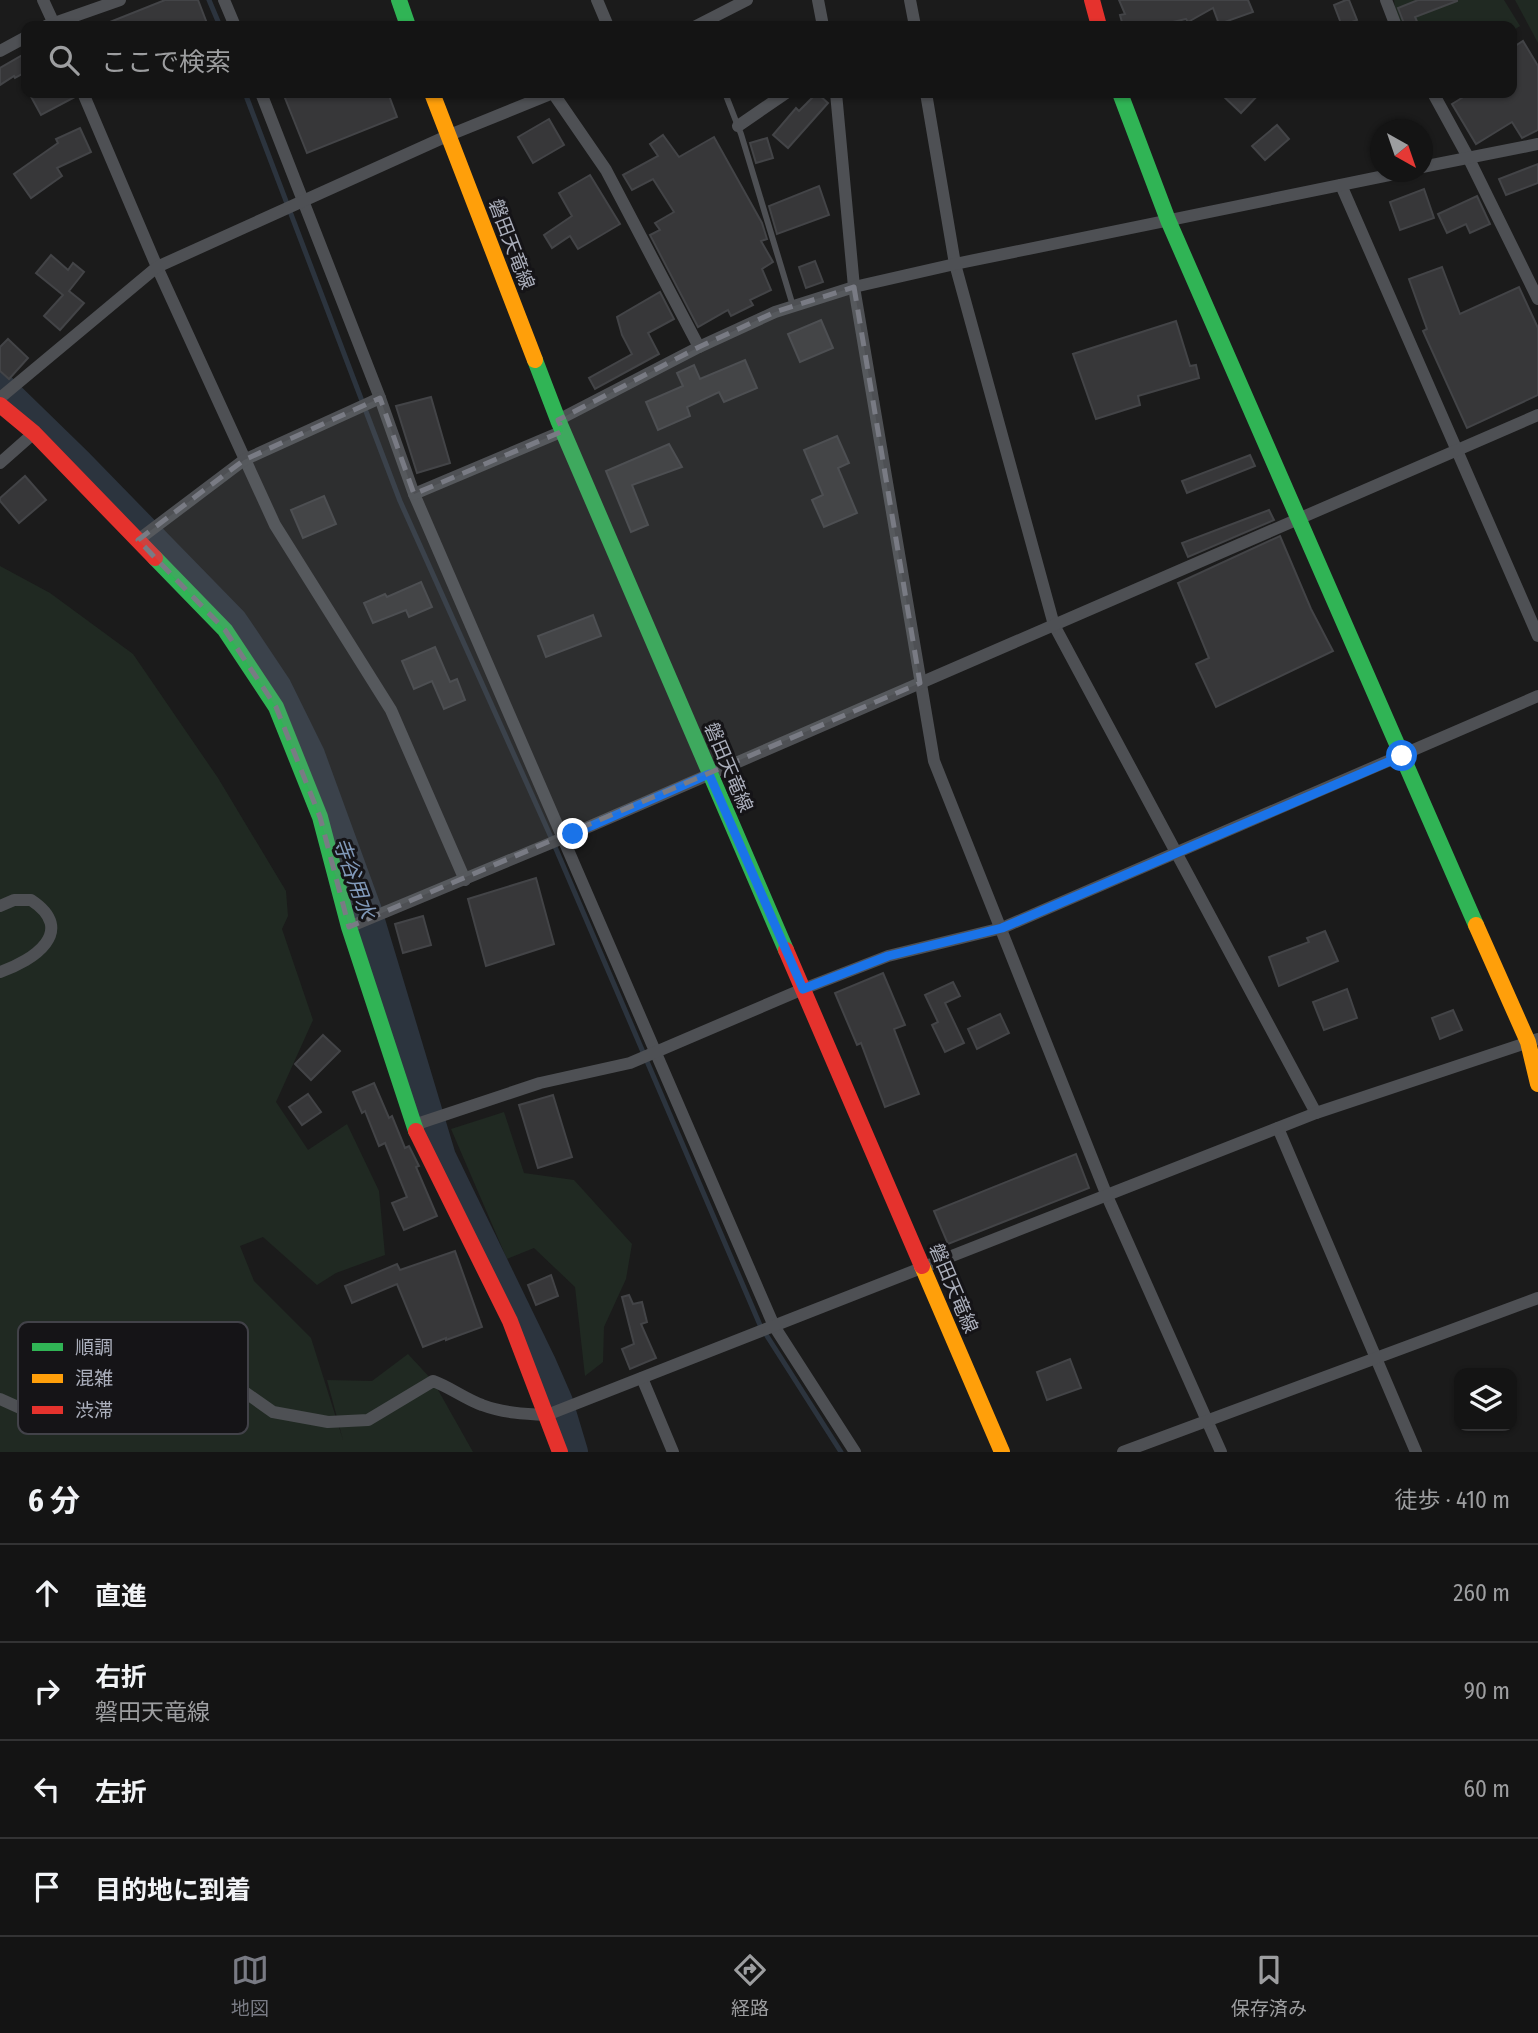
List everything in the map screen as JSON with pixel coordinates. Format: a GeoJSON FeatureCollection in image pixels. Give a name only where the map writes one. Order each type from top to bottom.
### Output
{"type":"FeatureCollection","features":[{"type":"Feature","properties":{"kind":"street"},"geometry":{"type":"LineString","coordinates":[[43,0],[50,21]]}},
{"type":"Feature","properties":{"kind":"street"},"geometry":{"type":"LineString","coordinates":[[62,21],[120,0]]}},
{"type":"Feature","properties":{"kind":"street"},"geometry":{"type":"LineString","coordinates":[[225,0],[233,21]]}},
{"type":"Feature","properties":{"kind":"street"},"geometry":{"type":"LineString","coordinates":[[399,0],[406,21]]}},
{"type":"Feature","properties":{"kind":"street"},"geometry":{"type":"LineString","coordinates":[[597,0],[606,21]]}},
{"type":"Feature","properties":{"kind":"street"},"geometry":{"type":"LineString","coordinates":[[707,21],[747,0]]}},
{"type":"Feature","properties":{"kind":"street"},"geometry":{"type":"LineString","coordinates":[[818,0],[822,21]]}},
{"type":"Feature","properties":{"kind":"street"},"geometry":{"type":"LineString","coordinates":[[910,0],[914,21]]}},
{"type":"Feature","properties":{"kind":"street"},"geometry":{"type":"LineString","coordinates":[[1092,0],[1098,21]]}},
{"type":"Feature","properties":{"kind":"street"},"geometry":{"type":"LineString","coordinates":[[1386,0],[1394,21]]}},
{"type":"Feature","properties":{"kind":"street"},"geometry":{"type":"LineString","coordinates":[[0,51],[21,40]]}},
{"type":"Feature","properties":{"kind":"street"},"geometry":{"type":"LineString","coordinates":[[85,98],[157,267],[275,524],[391,710],[465,880]]}},
{"type":"Feature","properties":{"kind":"street"},"geometry":{"type":"LineString","coordinates":[[263,98],[380,398],[414,494],[775,1326],[855,1452]]}},
{"type":"Feature","properties":{"kind":"street","name":"磐田天竜線"},"geometry":{"type":"LineString","coordinates":[[434,98],[561,426],[1002,1452]]}},
{"type":"Feature","properties":{"kind":"street"},"geometry":{"type":"LineString","coordinates":[[0,398],[157,267],[447,136],[541,98]]}},
{"type":"Feature","properties":{"kind":"street"},"geometry":{"type":"LineString","coordinates":[[556,98],[606,170],[699,347]]}},
{"type":"Feature","properties":{"kind":"street"},"geometry":{"type":"LineString","coordinates":[[738,126],[779,98]]}},
{"type":"Feature","properties":{"kind":"street"},"geometry":{"type":"LineString","coordinates":[[836,98],[854,287],[934,761],[1107,1196],[1221,1452]]}},
{"type":"Feature","properties":{"kind":"street"},"geometry":{"type":"LineString","coordinates":[[927,98],[955,264],[1054,625],[1315,1113]]}},
{"type":"Feature","properties":{"kind":"street"},"geometry":{"type":"LineString","coordinates":[[1122,98],[1168,220],[1297,519],[1533,1041],[1538,1084]]}},
{"type":"Feature","properties":{"kind":"street"},"geometry":{"type":"LineString","coordinates":[[1436,98],[1538,299]]}},
{"type":"Feature","properties":{"kind":"street"},"geometry":{"type":"LineString","coordinates":[[1433,165],[1538,144]]}},
{"type":"Feature","properties":{"kind":"street"},"geometry":{"type":"LineString","coordinates":[[414,494],[561,426],[699,347],[793,306],[854,287],[955,264],[1370,179]]}},
{"type":"Feature","properties":{"kind":"street"},"geometry":{"type":"LineString","coordinates":[[1341,185],[1538,636]]}},
{"type":"Feature","properties":{"kind":"street"},"geometry":{"type":"LineString","coordinates":[[138,540],[244,460],[380,398]]}},
{"type":"Feature","properties":{"kind":"street"},"geometry":{"type":"LineString","coordinates":[[0,405],[34,433],[225,630],[276,707],[320,817],[349,927],[431,1170],[510,1321],[560,1452]]}},
{"type":"Feature","properties":{"kind":"street"},"geometry":{"type":"LineString","coordinates":[[349,927],[564,838],[1538,415]]}},
{"type":"Feature","properties":{"kind":"street"},"geometry":{"type":"LineString","coordinates":[[0,463],[34,433]]}},
{"type":"Feature","properties":{"kind":"street"},"geometry":{"type":"LineString","coordinates":[[414,1125],[540,1083],[630,1063],[888,956],[1002,928],[1538,696]]}},
{"type":"Feature","properties":{"kind":"street"},"geometry":{"type":"LineString","coordinates":[[0,906],[14,900],[31,900],[47,914],[51,929],[47,945],[21,965],[0,972]]}},
{"type":"Feature","properties":{"kind":"street"},"geometry":{"type":"LineString","coordinates":[[248,1394],[273,1412],[328,1422],[368,1420],[433,1381],[480,1405],[516,1413],[547,1415],[1315,1113],[1533,1041]]}},
{"type":"Feature","properties":{"kind":"street"},"geometry":{"type":"LineString","coordinates":[[1278,1128],[1416,1452]]}},
{"type":"Feature","properties":{"kind":"street"},"geometry":{"type":"LineString","coordinates":[[1123,1452],[1538,1298]]}},
{"type":"Feature","properties":{"kind":"street"},"geometry":{"type":"LineString","coordinates":[[642,1378],[673,1452]]}},
{"type":"Feature","properties":{"kind":"street"},"geometry":{"type":"LineString","coordinates":[[0,1399],[18,1407]]}},
{"type":"Feature","properties":{"kind":"lane"},"geometry":{"type":"LineString","coordinates":[[727,98],[793,306]]}},
{"type":"Feature","properties":{"kind":"highlighted area"},"geometry":{"type":"Polygon","coordinates":[[[854,287],[920,683],[349,927],[320,817],[276,707],[225,630],[138,540],[244,460],[380,398],[414,494],[563,431],[558,420],[699,347],[775,312],[854,287]]]}},
{"type":"Feature","properties":{"kind":"shaded area"},"geometry":{"type":"Polygon","coordinates":[[[1394,0],[1504,0],[1517,21],[1396,21],[1394,0]]]}},
{"type":"Feature","properties":{"kind":"shaded area"},"geometry":{"type":"Polygon","coordinates":[[[1515,0],[1538,0],[1538,43],[1515,0]]]}},
{"type":"Feature","properties":{"kind":"shaded area"},"geometry":{"type":"Polygon","coordinates":[[[0,566],[50,593],[133,654],[218,778],[286,891],[288,916],[282,929],[313,1020],[276,1102],[308,1150],[347,1124],[379,1191],[385,1255],[336,1273],[317,1285],[263,1237],[240,1246],[254,1281],[311,1338],[343,1440],[327,1380],[372,1381],[408,1354],[433,1381],[473,1452],[0,1452],[0,566]]]}},
{"type":"Feature","properties":{"kind":"shaded area"},"geometry":{"type":"Polygon","coordinates":[[[504,1112],[524,1173],[574,1180],[632,1244],[626,1279],[604,1327],[603,1362],[585,1376],[575,1287],[534,1248],[507,1259],[451,1129],[504,1112]]]}},
{"type":"Feature","properties":{"kind":"building"},"geometry":{"type":"Polygon","coordinates":[[[165,0],[198,0],[206,21],[112,21],[165,0]]]}},
{"type":"Feature","properties":{"kind":"building"},"geometry":{"type":"Polygon","coordinates":[[[1119,0],[1248,0],[1253,12],[1228,21],[1218,21],[1213,8],[1190,21],[1122,21],[1120,15],[1125,14],[1119,0]]]}},
{"type":"Feature","properties":{"kind":"building"},"geometry":{"type":"Polygon","coordinates":[[[1349,0],[1357,20],[1340,21],[1334,5],[1349,0]]]}},
{"type":"Feature","properties":{"kind":"building"},"geometry":{"type":"Polygon","coordinates":[[[1418,0],[1457,0],[1415,17],[1417,21],[1403,21],[1398,8],[1418,0]]]}},
{"type":"Feature","properties":{"kind":"building"},"geometry":{"type":"Polygon","coordinates":[[[1523,41],[1538,66],[1538,130],[1522,138],[1512,122],[1476,144],[1452,104],[1462,98],[1517,98],[1517,45],[1523,41]]]}},
{"type":"Feature","properties":{"kind":"building"},"geometry":{"type":"Polygon","coordinates":[[[21,56],[21,75],[0,85],[0,68],[21,56]]]}},
{"type":"Feature","properties":{"kind":"building"},"geometry":{"type":"Polygon","coordinates":[[[32,98],[73,98],[41,115],[32,98]]]}},
{"type":"Feature","properties":{"kind":"building"},"geometry":{"type":"Polygon","coordinates":[[[285,98],[390,98],[397,117],[307,153],[285,98]]]}},
{"type":"Feature","properties":{"kind":"building"},"geometry":{"type":"Polygon","coordinates":[[[812,98],[822,98],[828,103],[788,148],[773,135],[796,108],[799,111],[812,98]]]}},
{"type":"Feature","properties":{"kind":"building"},"geometry":{"type":"Polygon","coordinates":[[[1225,98],[1255,98],[1241,113],[1225,98]]]}},
{"type":"Feature","properties":{"kind":"building"},"geometry":{"type":"Polygon","coordinates":[[[549,119],[564,145],[533,163],[518,137],[549,119]]]}},
{"type":"Feature","properties":{"kind":"building"},"geometry":{"type":"Polygon","coordinates":[[[1277,125],[1289,139],[1265,160],[1252,146],[1277,125]]]}},
{"type":"Feature","properties":{"kind":"building"},"geometry":{"type":"Polygon","coordinates":[[[80,128],[91,152],[57,168],[62,176],[31,198],[14,174],[58,143],[56,139],[80,128]]]}},
{"type":"Feature","properties":{"kind":"building"},"geometry":{"type":"Polygon","coordinates":[[[663,135],[679,157],[714,137],[762,223],[767,239],[761,241],[773,262],[762,269],[771,290],[750,300],[753,305],[731,316],[728,310],[698,327],[650,235],[660,230],[655,223],[674,212],[653,179],[632,190],[623,175],[658,156],[650,144],[663,135]]]}},
{"type":"Feature","properties":{"kind":"building"},"geometry":{"type":"Polygon","coordinates":[[[767,138],[773,158],[756,163],[750,143],[767,138]]]}},
{"type":"Feature","properties":{"kind":"building"},"geometry":{"type":"Polygon","coordinates":[[[1538,164],[1538,183],[1506,195],[1499,179],[1538,164]]]}},
{"type":"Feature","properties":{"kind":"building"},"geometry":{"type":"Polygon","coordinates":[[[590,175],[620,224],[578,249],[570,236],[552,248],[544,235],[572,216],[559,193],[590,175]]]}},
{"type":"Feature","properties":{"kind":"building"},"geometry":{"type":"Polygon","coordinates":[[[819,186],[829,215],[777,234],[769,206],[819,186]]]}},
{"type":"Feature","properties":{"kind":"building"},"geometry":{"type":"Polygon","coordinates":[[[1424,189],[1434,218],[1400,230],[1390,202],[1424,189]]]}},
{"type":"Feature","properties":{"kind":"building"},"geometry":{"type":"Polygon","coordinates":[[[1477,196],[1490,224],[1470,233],[1466,224],[1447,233],[1438,214],[1477,196]]]}},
{"type":"Feature","properties":{"kind":"building"},"geometry":{"type":"Polygon","coordinates":[[[51,255],[68,270],[73,263],[84,272],[69,291],[84,303],[60,330],[44,316],[63,295],[36,273],[51,255]]]}},
{"type":"Feature","properties":{"kind":"building"},"geometry":{"type":"Polygon","coordinates":[[[815,261],[823,282],[806,288],[799,267],[815,261]]]}},
{"type":"Feature","properties":{"kind":"building"},"geometry":{"type":"Polygon","coordinates":[[[1442,267],[1460,314],[1519,287],[1538,328],[1538,395],[1467,428],[1423,331],[1427,329],[1409,279],[1442,267]]]}},
{"type":"Feature","properties":{"kind":"building"},"geometry":{"type":"Polygon","coordinates":[[[660,292],[674,319],[648,333],[659,354],[595,389],[589,378],[632,354],[622,335],[617,317],[660,292]]]}},
{"type":"Feature","properties":{"kind":"building"},"geometry":{"type":"Polygon","coordinates":[[[821,320],[833,348],[800,362],[788,334],[821,320]]]}},
{"type":"Feature","properties":{"kind":"building"},"geometry":{"type":"Polygon","coordinates":[[[1176,321],[1190,366],[1196,365],[1199,378],[1138,396],[1140,405],[1096,419],[1073,354],[1176,321]]]}},
{"type":"Feature","properties":{"kind":"building"},"geometry":{"type":"Polygon","coordinates":[[[8,339],[28,358],[9,379],[0,371],[0,347],[8,339]]]}},
{"type":"Feature","properties":{"kind":"building"},"geometry":{"type":"Polygon","coordinates":[[[745,360],[757,388],[724,402],[719,392],[687,407],[690,416],[658,430],[646,402],[683,386],[677,373],[694,365],[700,379],[745,360]]]}},
{"type":"Feature","properties":{"kind":"building"},"geometry":{"type":"Polygon","coordinates":[[[431,397],[450,463],[417,473],[396,406],[431,397]]]}},
{"type":"Feature","properties":{"kind":"building"},"geometry":{"type":"Polygon","coordinates":[[[837,436],[849,463],[838,468],[857,513],[824,527],[812,500],[823,495],[804,450],[837,436]]]}},
{"type":"Feature","properties":{"kind":"building"},"geometry":{"type":"Polygon","coordinates":[[[669,444],[682,467],[632,485],[648,525],[631,532],[606,471],[669,444]]]}},
{"type":"Feature","properties":{"kind":"building"},"geometry":{"type":"Polygon","coordinates":[[[1250,455],[1255,466],[1187,493],[1182,481],[1250,455]]]}},
{"type":"Feature","properties":{"kind":"building"},"geometry":{"type":"Polygon","coordinates":[[[25,476],[46,500],[19,523],[0,498],[25,476]]]}},
{"type":"Feature","properties":{"kind":"building"},"geometry":{"type":"Polygon","coordinates":[[[324,496],[336,524],[303,538],[291,510],[324,496]]]}},
{"type":"Feature","properties":{"kind":"building"},"geometry":{"type":"Polygon","coordinates":[[[1269,510],[1274,520],[1188,557],[1182,543],[1269,510]]]}},
{"type":"Feature","properties":{"kind":"building"},"geometry":{"type":"Polygon","coordinates":[[[1280,536],[1311,609],[1333,651],[1216,707],[1196,664],[1209,658],[1178,583],[1280,536]]]}},
{"type":"Feature","properties":{"kind":"building"},"geometry":{"type":"Polygon","coordinates":[[[421,582],[432,607],[409,617],[406,610],[373,623],[364,603],[385,594],[387,597],[421,582]]]}},
{"type":"Feature","properties":{"kind":"building"},"geometry":{"type":"Polygon","coordinates":[[[593,615],[601,636],[546,657],[538,636],[593,615]]]}},
{"type":"Feature","properties":{"kind":"building"},"geometry":{"type":"Polygon","coordinates":[[[435,647],[450,682],[457,679],[465,700],[444,709],[432,681],[414,689],[402,661],[435,647]]]}},
{"type":"Feature","properties":{"kind":"building"},"geometry":{"type":"Polygon","coordinates":[[[536,878],[554,944],[486,966],[468,899],[536,878]]]}},
{"type":"Feature","properties":{"kind":"building"},"geometry":{"type":"Polygon","coordinates":[[[423,916],[431,945],[403,953],[395,924],[423,916]]]}},
{"type":"Feature","properties":{"kind":"building"},"geometry":{"type":"Polygon","coordinates":[[[1325,931],[1338,961],[1279,986],[1269,957],[1309,942],[1307,938],[1325,931]]]}},
{"type":"Feature","properties":{"kind":"building"},"geometry":{"type":"Polygon","coordinates":[[[883,973],[905,1025],[894,1029],[919,1094],[885,1107],[861,1043],[857,1045],[835,993],[883,973]]]}},
{"type":"Feature","properties":{"kind":"building"},"geometry":{"type":"Polygon","coordinates":[[[953,982],[960,996],[945,1003],[964,1043],[945,1052],[932,1025],[938,1022],[925,995],[953,982]]]}},
{"type":"Feature","properties":{"kind":"building"},"geometry":{"type":"Polygon","coordinates":[[[1347,989],[1357,1018],[1324,1030],[1313,1002],[1347,989]]]}},
{"type":"Feature","properties":{"kind":"building"},"geometry":{"type":"Polygon","coordinates":[[[1453,1010],[1462,1030],[1440,1039],[1432,1018],[1453,1010]]]}},
{"type":"Feature","properties":{"kind":"building"},"geometry":{"type":"Polygon","coordinates":[[[1000,1014],[1009,1033],[977,1049],[968,1029],[1000,1014]]]}},
{"type":"Feature","properties":{"kind":"building"},"geometry":{"type":"Polygon","coordinates":[[[323,1035],[340,1051],[311,1080],[295,1064],[323,1035]]]}},
{"type":"Feature","properties":{"kind":"building"},"geometry":{"type":"Polygon","coordinates":[[[374,1083],[405,1148],[409,1146],[419,1166],[416,1167],[437,1216],[404,1230],[392,1203],[407,1197],[385,1143],[379,1146],[365,1111],[362,1113],[353,1092],[374,1083]]]}},
{"type":"Feature","properties":{"kind":"building"},"geometry":{"type":"Polygon","coordinates":[[[308,1094],[321,1112],[302,1125],[289,1107],[308,1094]]]}},
{"type":"Feature","properties":{"kind":"building"},"geometry":{"type":"Polygon","coordinates":[[[553,1095],[572,1157],[538,1168],[519,1105],[553,1095]]]}},
{"type":"Feature","properties":{"kind":"building"},"geometry":{"type":"Polygon","coordinates":[[[1076,1154],[1089,1188],[948,1244],[934,1211],[1076,1154]]]}},
{"type":"Feature","properties":{"kind":"building"},"geometry":{"type":"Polygon","coordinates":[[[455,1251],[482,1327],[446,1340],[423,1347],[397,1284],[352,1303],[345,1286],[397,1264],[400,1270],[455,1251]]]}},
{"type":"Feature","properties":{"kind":"building"},"geometry":{"type":"Polygon","coordinates":[[[551,1275],[558,1296],[536,1305],[528,1285],[551,1275]]]}},
{"type":"Feature","properties":{"kind":"building"},"geometry":{"type":"Polygon","coordinates":[[[629,1295],[633,1304],[642,1302],[647,1322],[641,1324],[656,1358],[630,1369],[622,1349],[634,1344],[622,1297],[629,1295]]]}},
{"type":"Feature","properties":{"kind":"building"},"geometry":{"type":"Polygon","coordinates":[[[1070,1359],[1081,1388],[1047,1400],[1037,1372],[1070,1359]]]}},
{"type":"Feature","properties":{"kind":"waterway"},"geometry":{"type":"LineString","coordinates":[[209,0],[218,21]]}},
{"type":"Feature","properties":{"kind":"waterway"},"geometry":{"type":"LineString","coordinates":[[247,98],[400,501],[550,835],[760,1325],[841,1452]]}},
{"type":"Feature","properties":{"kind":"waterway","name":"寺谷用水"},"geometry":{"type":"LineString","coordinates":[[0,387],[233,622],[276,686],[310,755],[367,911],[441,1157],[541,1363],[558,1402],[573,1452]]}},
{"type":"Feature","properties":{"kind":"traffic: fast"},"geometry":{"type":"LineString","coordinates":[[399,0],[406,21]]}},
{"type":"Feature","properties":{"kind":"traffic: fast"},"geometry":{"type":"LineString","coordinates":[[1122,98],[1168,220],[1476,925]]}},
{"type":"Feature","properties":{"kind":"traffic: fast"},"geometry":{"type":"LineString","coordinates":[[535,360],[558,420],[786,950]]}},
{"type":"Feature","properties":{"kind":"traffic: fast"},"geometry":{"type":"LineString","coordinates":[[155,558],[225,630],[276,707],[320,817],[349,927],[416,1131]]}},
{"type":"Feature","properties":{"kind":"traffic: slow"},"geometry":{"type":"LineString","coordinates":[[434,98],[535,360]]}},
{"type":"Feature","properties":{"kind":"traffic: slow"},"geometry":{"type":"LineString","coordinates":[[1476,925],[1528,1042],[1538,1084]]}},
{"type":"Feature","properties":{"kind":"traffic: slow"},"geometry":{"type":"LineString","coordinates":[[922,1266],[1002,1452]]}},
{"type":"Feature","properties":{"kind":"traffic: jam"},"geometry":{"type":"LineString","coordinates":[[1092,0],[1098,21]]}},
{"type":"Feature","properties":{"kind":"traffic: jam"},"geometry":{"type":"LineString","coordinates":[[0,405],[34,433],[155,558]]}},
{"type":"Feature","properties":{"kind":"traffic: jam"},"geometry":{"type":"LineString","coordinates":[[786,950],[922,1266]]}},
{"type":"Feature","properties":{"kind":"traffic: jam"},"geometry":{"type":"LineString","coordinates":[[416,1131],[510,1321],[560,1452]]}},
{"type":"Feature","properties":{"kind":"route"},"geometry":{"type":"LineString","coordinates":[[573,834],[709,774],[803,989],[888,956],[1002,928],[1402,756]]}}]}
